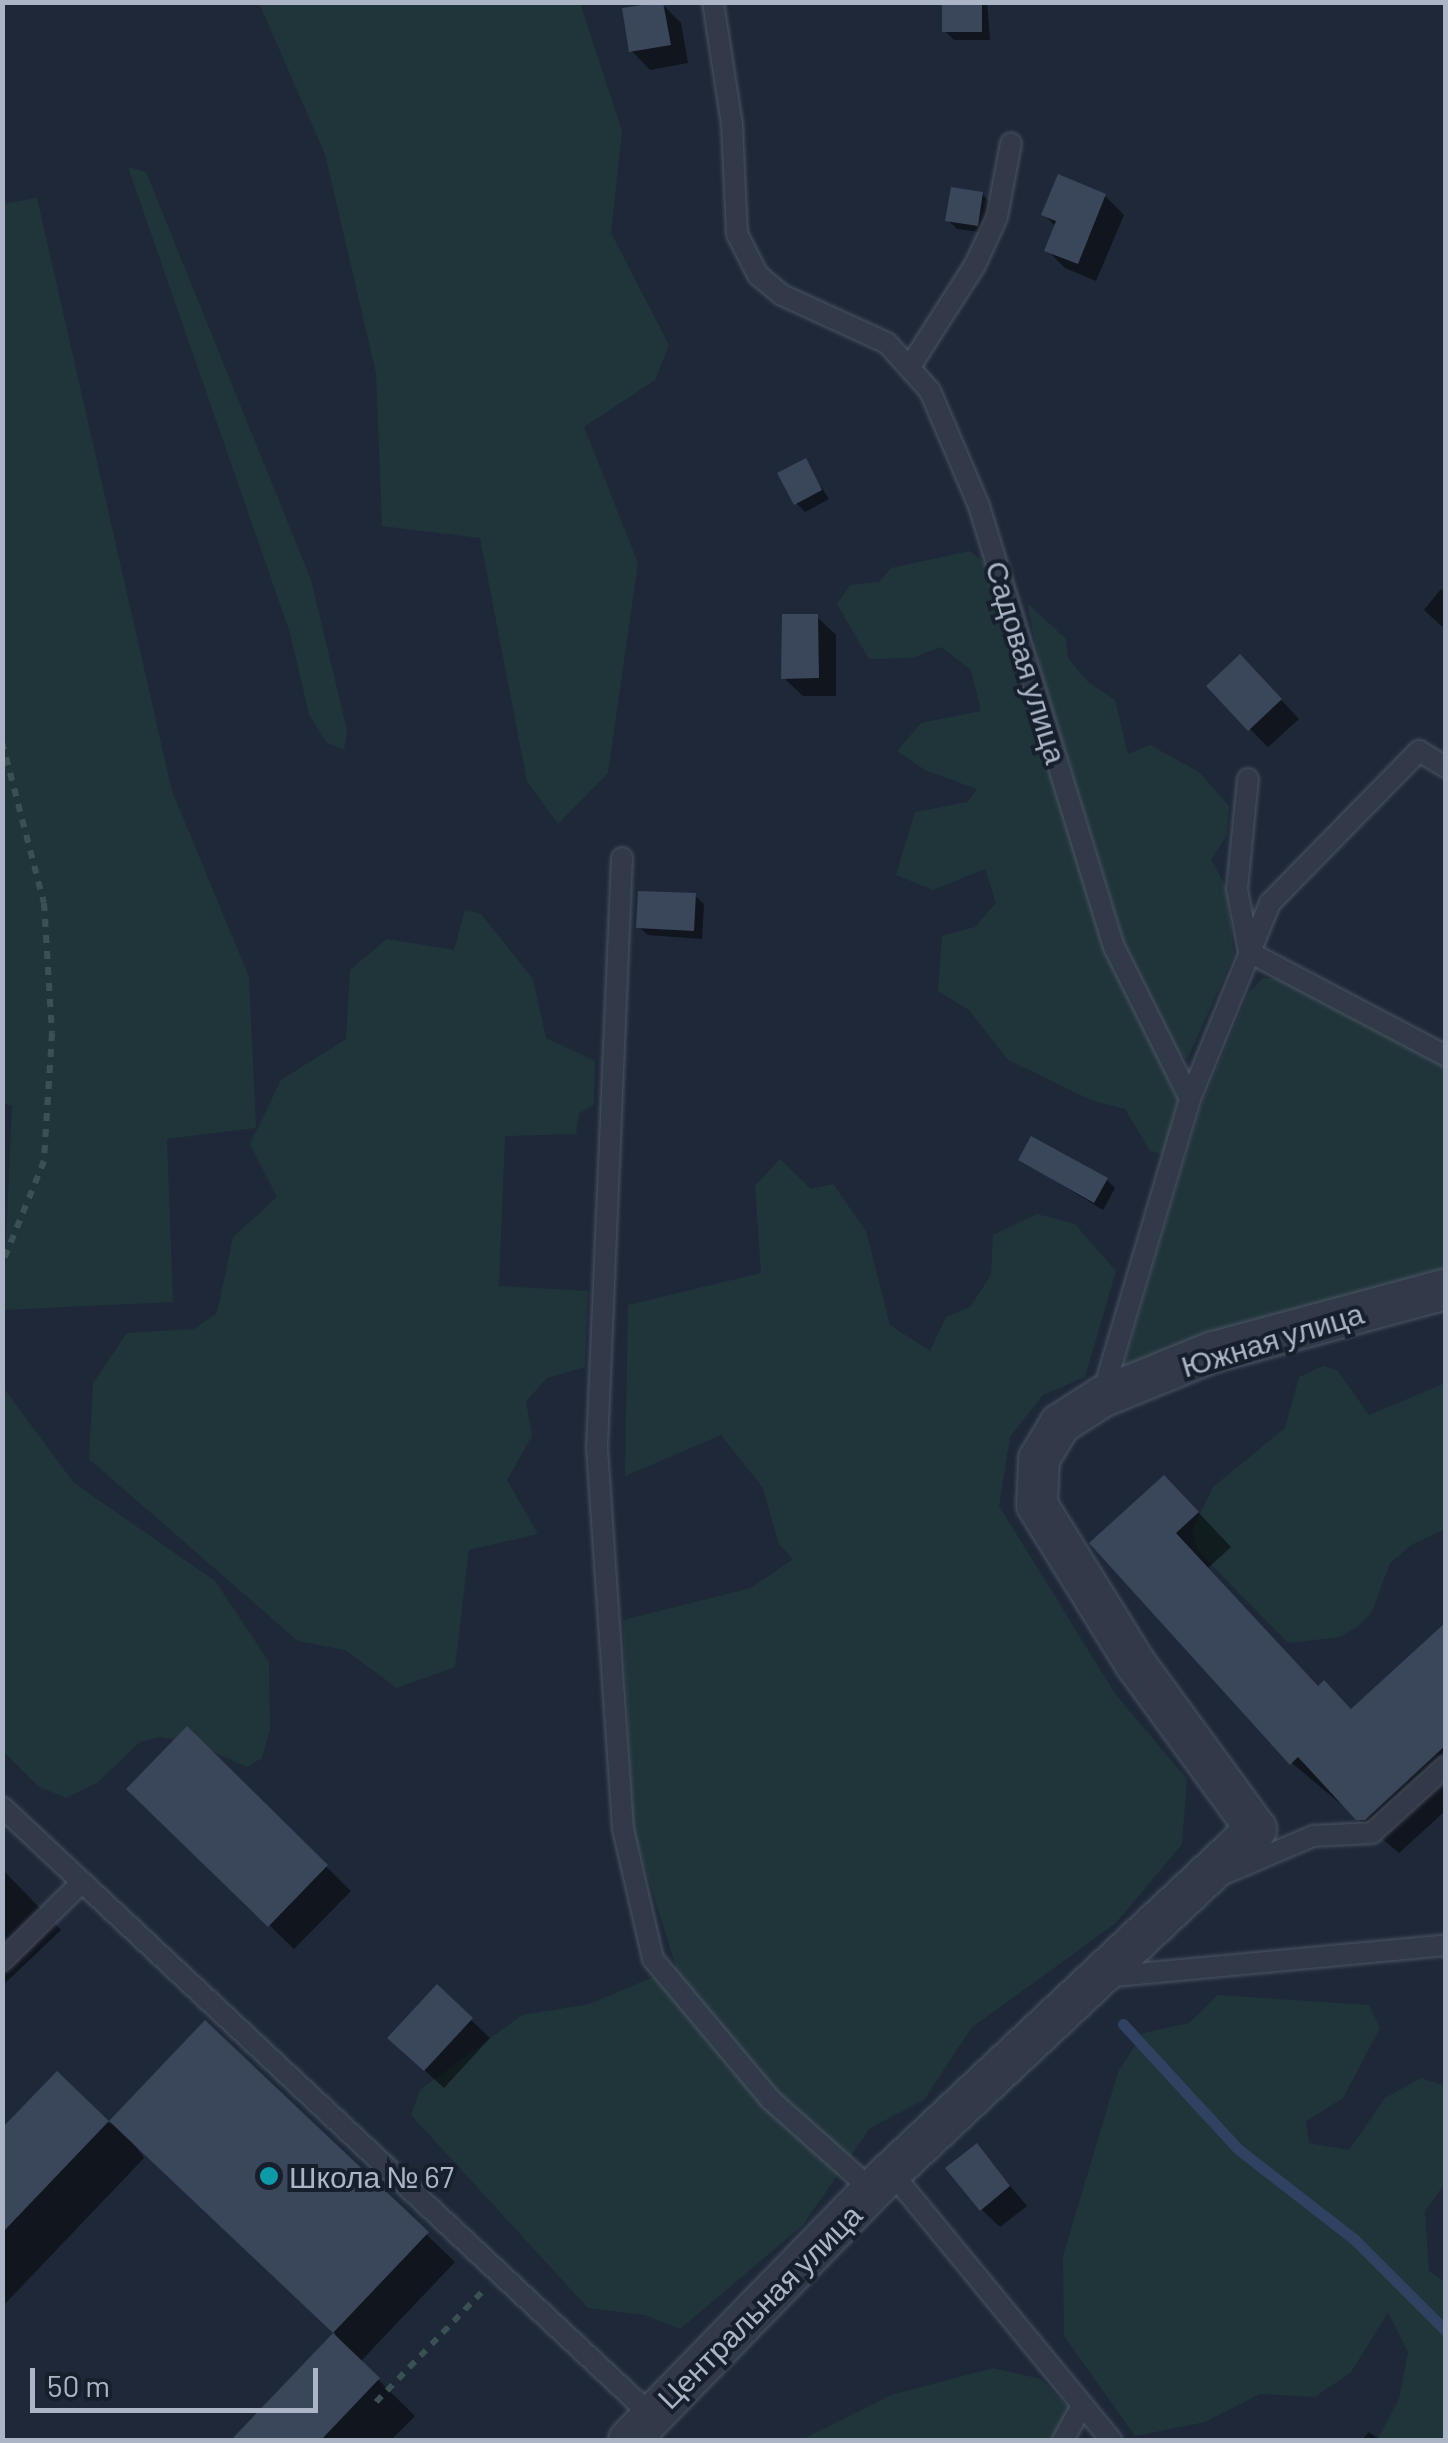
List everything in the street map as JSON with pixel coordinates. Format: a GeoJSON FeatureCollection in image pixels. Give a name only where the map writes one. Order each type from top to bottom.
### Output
{"type":"FeatureCollection","features":[{"type":"Feature","properties":{"kind":"street","name":"Южная улица"},"geometry":{"type":"LineString","coordinates":[[1197,1885],[1256,1829],[1134,1663],[1037,1504],[1039,1460],[1060,1424],[1102,1397],[1213,1352],[1446,1289]]}},
{"type":"Feature","properties":{"kind":"street","name":"Центральная улица"},"geometry":{"type":"LineString","coordinates":[[640,2428],[882,2182],[1092,1978],[1197,1885]]}},
{"type":"Feature","properties":{"kind":"lane"},"geometry":{"type":"LineString","coordinates":[[713,2],[732,124],[737,234],[758,276],[825,319],[887,343],[912,364],[975,266],[997,218],[1011,144]]}},
{"type":"Feature","properties":{"kind":"lane","name":"Садовая улица"},"geometry":{"type":"LineString","coordinates":[[912,364],[979,506],[1114,946],[1190,1099]]}},
{"type":"Feature","properties":{"kind":"lane"},"geometry":{"type":"LineString","coordinates":[[1102,1397],[1190,1099],[1270,903],[1419,751],[1446,768]]}},
{"type":"Feature","properties":{"kind":"lane"},"geometry":{"type":"LineString","coordinates":[[1248,779],[1237,889],[1249,952]]}},
{"type":"Feature","properties":{"kind":"lane"},"geometry":{"type":"LineString","coordinates":[[622,858],[597,1448],[622,1829],[654,1959],[771,2100],[882,2182],[1110,2440]]}},
{"type":"Feature","properties":{"kind":"lane"},"geometry":{"type":"LineString","coordinates":[[1249,952],[1446,1056]]}},
{"type":"Feature","properties":{"kind":"lane"},"geometry":{"type":"LineString","coordinates":[[1197,1885],[1313,1836],[1372,1833],[1446,1766]]}},
{"type":"Feature","properties":{"kind":"lane"},"geometry":{"type":"LineString","coordinates":[[2,1807],[500,2274],[640,2428]]}},
{"type":"Feature","properties":{"kind":"lane"},"geometry":{"type":"LineString","coordinates":[[2,1961],[82,1882]]}},
{"type":"Feature","properties":{"kind":"lane"},"geometry":{"type":"LineString","coordinates":[[1092,1978],[1446,1945]]}},
{"type":"Feature","properties":{"kind":"lane"},"geometry":{"type":"LineString","coordinates":[[1063,2440],[1082,2406]]}},
{"type":"Feature","properties":{"kind":"path"},"geometry":{"type":"LineString","coordinates":[[2,742],[44,904],[52,1034],[44,1161],[2,1264]]}},
{"type":"Feature","properties":{"kind":"path"},"geometry":{"type":"LineString","coordinates":[[376,2402],[500,2274]]}},
{"type":"Feature","properties":{"kind":"green space"},"geometry":{"type":"Polygon","coordinates":[[[259,3],[580,3],[622,131],[611,233],[669,345],[655,380],[584,427],[638,563],[608,773],[558,824],[527,781],[480,538],[382,526],[376,373],[325,154],[259,3]]]}},
{"type":"Feature","properties":{"kind":"green space"},"geometry":{"type":"Polygon","coordinates":[[[128,167],[146,172],[311,580],[347,730],[344,750],[326,742],[309,714],[290,633],[128,167]]]}},
{"type":"Feature","properties":{"kind":"green space"},"geometry":{"type":"Polygon","coordinates":[[[37,198],[172,791],[249,977],[256,1128],[167,1139],[173,1302],[3,1310],[12,1105],[2,1104],[2,204],[37,198]]]}},
{"type":"Feature","properties":{"kind":"green space"},"geometry":{"type":"Polygon","coordinates":[[[970,551],[987,565],[1103,943],[1178,1099],[1164,1154],[1150,1151],[1125,1109],[1093,1101],[1008,1060],[969,1010],[938,991],[942,936],[975,927],[996,903],[985,869],[933,890],[896,875],[915,812],[968,802],[977,789],[927,771],[897,751],[921,723],[981,711],[971,670],[941,647],[912,658],[869,659],[837,604],[850,585],[879,582],[891,568],[970,551]]]}},
{"type":"Feature","properties":{"kind":"green space"},"geometry":{"type":"Polygon","coordinates":[[[1027,603],[1066,639],[1068,658],[1088,682],[1115,700],[1128,754],[1150,745],[1199,772],[1229,806],[1227,835],[1211,860],[1226,886],[1234,955],[1187,1060],[1176,1050],[1124,942],[1041,671],[1027,603]]]}},
{"type":"Feature","properties":{"kind":"green space"},"geometry":{"type":"Polygon","coordinates":[[[465,910],[481,914],[533,979],[546,1038],[595,1061],[594,1105],[579,1113],[576,1134],[505,1136],[499,1286],[588,1291],[585,1367],[547,1378],[526,1401],[532,1436],[507,1480],[538,1534],[469,1550],[455,1667],[397,1688],[345,1650],[298,1641],[89,1459],[93,1383],[127,1333],[194,1329],[217,1313],[233,1237],[277,1197],[250,1144],[281,1080],[346,1039],[350,970],[387,939],[454,950],[465,910]]]}},
{"type":"Feature","properties":{"kind":"green space"},"geometry":{"type":"Polygon","coordinates":[[[1263,978],[1283,979],[1445,1067],[1445,1277],[1136,1368],[1124,1364],[1199,1111],[1249,992],[1263,978]]]}},
{"type":"Feature","properties":{"kind":"green space"},"geometry":{"type":"Polygon","coordinates":[[[780,1159],[811,1189],[833,1184],[866,1231],[890,1325],[930,1351],[946,1317],[970,1307],[991,1275],[993,1235],[1037,1214],[1075,1224],[1116,1271],[1085,1377],[1043,1395],[1010,1437],[999,1506],[1116,1695],[1187,1779],[1182,1844],[1116,1923],[971,2028],[924,2100],[870,2128],[803,2225],[680,2329],[645,2315],[588,2308],[411,2115],[420,2090],[522,2015],[590,2004],[676,1967],[633,1829],[623,1620],[751,1588],[793,1559],[779,1544],[763,1488],[721,1435],[625,1476],[628,1305],[761,1273],[755,1186],[780,1159]]]}},
{"type":"Feature","properties":{"kind":"green space"},"geometry":{"type":"Polygon","coordinates":[[[1323,1366],[1337,1370],[1369,1415],[1445,1383],[1445,1529],[1411,1545],[1390,1563],[1371,1614],[1357,1627],[1340,1637],[1288,1643],[1197,1550],[1192,1530],[1213,1487],[1285,1428],[1299,1377],[1323,1366]]]}},
{"type":"Feature","properties":{"kind":"green space"},"geometry":{"type":"Polygon","coordinates":[[[2,1386],[74,1483],[215,1581],[269,1662],[270,1729],[262,1758],[247,1767],[191,1742],[160,1737],[140,1742],[97,1783],[66,1798],[38,1786],[3,1751],[2,1386]]]}},
{"type":"Feature","properties":{"kind":"green space"},"geometry":{"type":"Polygon","coordinates":[[[1218,1995],[1369,2005],[1380,2028],[1343,2098],[1306,2121],[1309,2143],[1349,2150],[1385,2098],[1421,2078],[1445,2086],[1445,2183],[1425,2211],[1429,2271],[1445,2282],[1445,2440],[1377,2440],[1399,2399],[1408,2352],[1388,2312],[1351,2372],[1315,2397],[1260,2394],[1205,2422],[1135,2436],[1064,2336],[1063,2256],[1118,2072],[1143,2033],[1189,2023],[1218,1995]]]}},
{"type":"Feature","properties":{"kind":"green space"},"geometry":{"type":"Polygon","coordinates":[[[993,2368],[1041,2379],[1069,2408],[1056,2440],[801,2440],[891,2395],[993,2368]]]}},
{"type":"Feature","properties":{"kind":"building"},"geometry":{"type":"Polygon","coordinates":[[[663,2],[671,45],[629,52],[622,8],[663,2]]]}},
{"type":"Feature","properties":{"kind":"building"},"geometry":{"type":"Polygon","coordinates":[[[942,2],[982,2],[982,32],[942,32],[942,2]]]}},
{"type":"Feature","properties":{"kind":"building"},"geometry":{"type":"Polygon","coordinates":[[[1058,174],[1106,194],[1078,264],[1044,251],[1056,221],[1041,215],[1058,174]]]}},
{"type":"Feature","properties":{"kind":"building"},"geometry":{"type":"Polygon","coordinates":[[[951,187],[983,192],[978,226],[945,221],[951,187]]]}},
{"type":"Feature","properties":{"kind":"building"},"geometry":{"type":"Polygon","coordinates":[[[806,458],[822,490],[794,505],[777,473],[806,458]]]}},
{"type":"Feature","properties":{"kind":"building"},"geometry":{"type":"Polygon","coordinates":[[[782,614],[818,614],[819,678],[781,679],[782,614]]]}},
{"type":"Feature","properties":{"kind":"building"},"geometry":{"type":"Polygon","coordinates":[[[1240,654],[1282,699],[1248,731],[1206,686],[1240,654]]]}},
{"type":"Feature","properties":{"kind":"building"},"geometry":{"type":"Polygon","coordinates":[[[638,891],[696,893],[694,931],[636,928],[638,891]]]}},
{"type":"Feature","properties":{"kind":"building"},"geometry":{"type":"Polygon","coordinates":[[[1031,1136],[1108,1178],[1094,1203],[1018,1160],[1031,1136]]]}},
{"type":"Feature","properties":{"kind":"building"},"geometry":{"type":"Polygon","coordinates":[[[1164,1475],[1199,1512],[1176,1533],[1318,1686],[1324,1680],[1351,1709],[1446,1622],[1446,1745],[1365,1820],[1356,1820],[1298,1757],[1290,1765],[1089,1543],[1164,1475]]]}},
{"type":"Feature","properties":{"kind":"building"},"geometry":{"type":"Polygon","coordinates":[[[187,1726],[328,1865],[268,1927],[126,1789],[187,1726]]]}},
{"type":"Feature","properties":{"kind":"building"},"geometry":{"type":"Polygon","coordinates":[[[437,1984],[473,2018],[424,2071],[387,2038],[437,1984]]]}},
{"type":"Feature","properties":{"kind":"building","name":"Школа № 67"},"geometry":{"type":"Polygon","coordinates":[[[205,2020],[429,2232],[333,2333],[109,2121],[205,2020]]]}},
{"type":"Feature","properties":{"kind":"building"},"geometry":{"type":"Polygon","coordinates":[[[57,2071],[109,2121],[2,2233],[2,2128],[57,2071]]]}},
{"type":"Feature","properties":{"kind":"building"},"geometry":{"type":"Polygon","coordinates":[[[977,2143],[1010,2186],[980,2211],[945,2168],[977,2143]]]}},
{"type":"Feature","properties":{"kind":"building"},"geometry":{"type":"Polygon","coordinates":[[[333,2333],[380,2378],[321,2440],[231,2440],[333,2333]]]}},
{"type":"Feature","properties":{"kind":"waterway"},"geometry":{"type":"LineString","coordinates":[[1123,2024],[1238,2149],[1354,2239],[1446,2331]]}},
{"type":"Feature","properties":{"kind":"place","name":"Школа № 67"},"geometry":{"type":"Point","coordinates":[269,2176]}}]}
